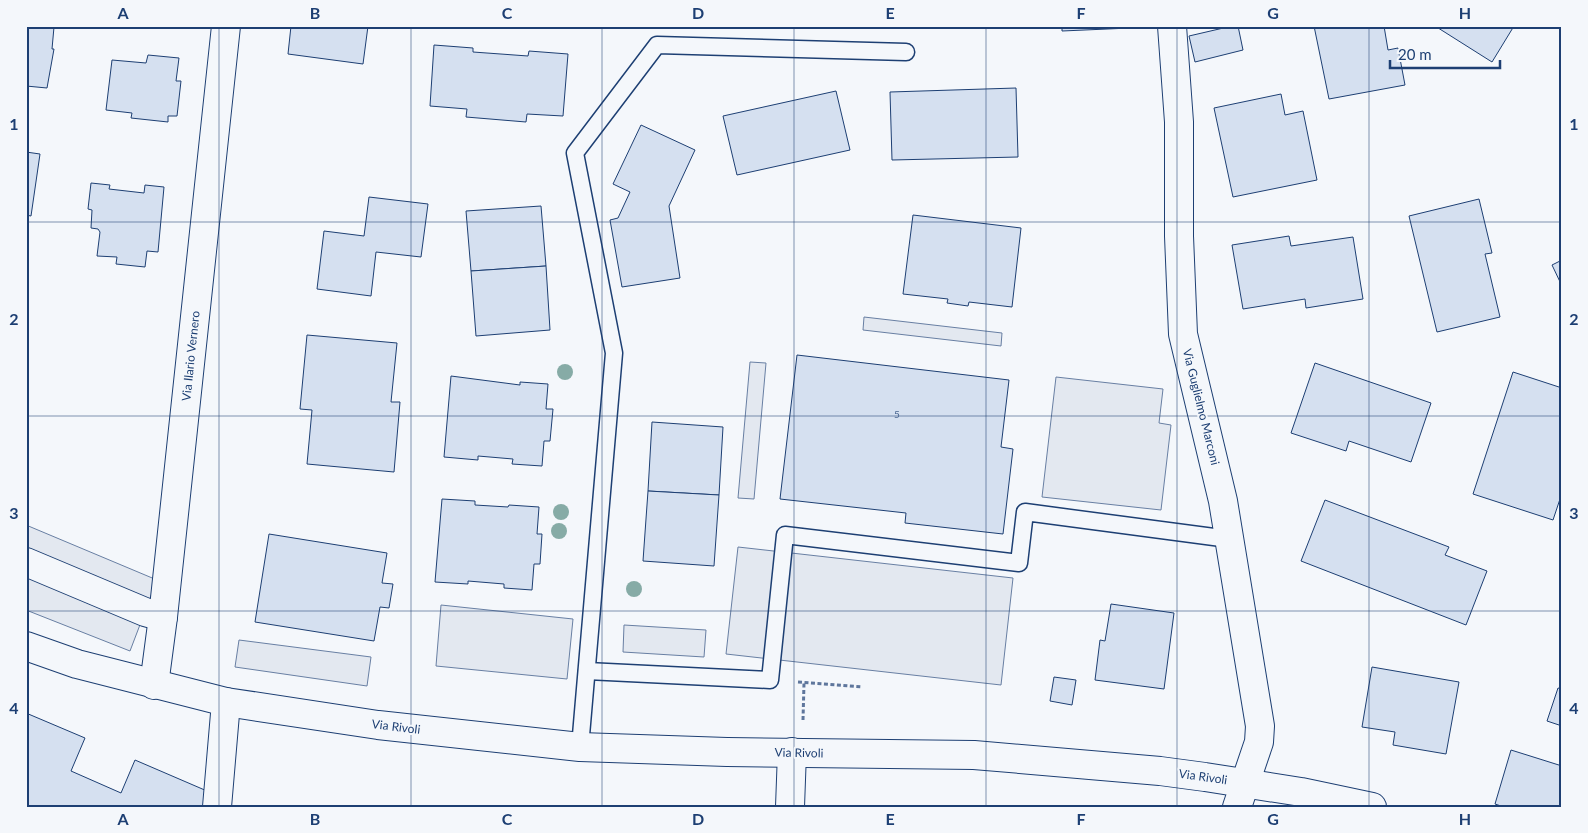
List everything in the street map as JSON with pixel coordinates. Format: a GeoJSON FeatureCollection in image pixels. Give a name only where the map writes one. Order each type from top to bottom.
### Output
{"type":"FeatureCollection","features":[{"type":"Feature","properties":{"kind":"street","name":"Via Ilario Vernero"},"geometry":{"type":"LineString","coordinates":[[154,685],[163,617],[226,26]]}},
{"type":"Feature","properties":{"kind":"street","name":"Via Guglielmo Marconi"},"geometry":{"type":"LineString","coordinates":[[1172,26],[1179,122],[1179,236],[1183,334],[1223,501],[1260,726],[1259,742],[1242,795]]}},
{"type":"Feature","properties":{"kind":"street"},"geometry":{"type":"LineString","coordinates":[[26,562],[145,612],[163,617]]}},
{"type":"Feature","properties":{"kind":"street","name":"Via Rivoli"},"geometry":{"type":"LineString","coordinates":[[26,646],[77,664],[226,702],[378,725],[580,747],[974,755],[1160,771],[1242,795],[1372,807]]}},
{"type":"Feature","properties":{"kind":"street"},"geometry":{"type":"LineString","coordinates":[[217,807],[226,702]]}},
{"type":"Feature","properties":{"kind":"street"},"geometry":{"type":"LineString","coordinates":[[790,807],[792,752]]}},
{"type":"Feature","properties":{"kind":"lane"},"geometry":{"type":"LineString","coordinates":[[580,747],[614,353],[575,153],[657,45],[906,52]]}},
{"type":"Feature","properties":{"kind":"lane"},"geometry":{"type":"LineString","coordinates":[[587,671],[770,680],[785,535],[1020,563],[1025,512],[1229,539]]}},
{"type":"Feature","properties":{"kind":"path"},"geometry":{"type":"LineString","coordinates":[[770,680],[862,687]]}},
{"type":"Feature","properties":{"kind":"shaded area"},"geometry":{"type":"Polygon","coordinates":[[[864,317],[1002,333],[1001,346],[863,330],[864,317]]]}},
{"type":"Feature","properties":{"kind":"shaded area"},"geometry":{"type":"Polygon","coordinates":[[[750,362],[766,363],[754,499],[738,498],[750,362]]]}},
{"type":"Feature","properties":{"kind":"shaded area"},"geometry":{"type":"Polygon","coordinates":[[[1056,377],[1163,389],[1159,423],[1171,425],[1161,510],[1042,497],[1056,377]]]}},
{"type":"Feature","properties":{"kind":"shaded area"},"geometry":{"type":"Polygon","coordinates":[[[26,525],[157,580],[130,651],[26,610],[26,525]]]}},
{"type":"Feature","properties":{"kind":"shaded area"},"geometry":{"type":"Polygon","coordinates":[[[738,547],[1013,578],[1001,685],[726,654],[738,547]]]}},
{"type":"Feature","properties":{"kind":"shaded area"},"geometry":{"type":"Polygon","coordinates":[[[441,605],[573,619],[567,679],[436,666],[441,605]]]}},
{"type":"Feature","properties":{"kind":"shaded area"},"geometry":{"type":"Polygon","coordinates":[[[624,625],[706,630],[704,657],[623,652],[624,625]]]}},
{"type":"Feature","properties":{"kind":"shaded area"},"geometry":{"type":"Polygon","coordinates":[[[239,640],[371,657],[367,686],[235,667],[239,640]]]}},
{"type":"Feature","properties":{"kind":"building"},"geometry":{"type":"Polygon","coordinates":[[[26,26],[54,27],[52,49],[54,49],[47,88],[26,86],[26,26]]]}},
{"type":"Feature","properties":{"kind":"building"},"geometry":{"type":"Polygon","coordinates":[[[291,26],[368,26],[363,64],[288,54],[291,26]]]}},
{"type":"Feature","properties":{"kind":"building"},"geometry":{"type":"Polygon","coordinates":[[[1062,26],[1130,26],[1130,28],[1062,31],[1062,26]]]}},
{"type":"Feature","properties":{"kind":"building"},"geometry":{"type":"Polygon","coordinates":[[[1238,26],[1243,50],[1195,62],[1189,36],[1238,26]]]}},
{"type":"Feature","properties":{"kind":"building"},"geometry":{"type":"Polygon","coordinates":[[[1314,26],[1384,26],[1388,50],[1398,48],[1405,85],[1329,99],[1314,26]]]}},
{"type":"Feature","properties":{"kind":"building"},"geometry":{"type":"Polygon","coordinates":[[[1435,26],[1514,26],[1492,62],[1435,26]]]}},
{"type":"Feature","properties":{"kind":"building"},"geometry":{"type":"Polygon","coordinates":[[[434,45],[473,48],[473,52],[528,56],[529,51],[568,54],[563,116],[527,114],[526,122],[466,117],[467,109],[430,106],[434,45]]]}},
{"type":"Feature","properties":{"kind":"building"},"geometry":{"type":"Polygon","coordinates":[[[148,55],[179,58],[176,81],[181,81],[177,116],[168,116],[168,122],[131,118],[132,113],[106,110],[112,60],[146,63],[148,55]]]}},
{"type":"Feature","properties":{"kind":"building"},"geometry":{"type":"Polygon","coordinates":[[[1016,88],[1018,157],[892,160],[890,92],[1016,88]]]}},
{"type":"Feature","properties":{"kind":"building"},"geometry":{"type":"Polygon","coordinates":[[[836,91],[850,150],[737,175],[723,116],[836,91]]]}},
{"type":"Feature","properties":{"kind":"building"},"geometry":{"type":"Polygon","coordinates":[[[1281,94],[1285,115],[1303,111],[1317,180],[1233,197],[1214,108],[1281,94]]]}},
{"type":"Feature","properties":{"kind":"building"},"geometry":{"type":"Polygon","coordinates":[[[641,125],[695,150],[669,206],[680,278],[622,287],[610,220],[618,218],[630,192],[613,184],[641,125]]]}},
{"type":"Feature","properties":{"kind":"building"},"geometry":{"type":"Polygon","coordinates":[[[26,152],[40,154],[31,216],[26,215],[26,152]]]}},
{"type":"Feature","properties":{"kind":"building"},"geometry":{"type":"Polygon","coordinates":[[[91,183],[110,185],[109,189],[144,193],[145,185],[164,187],[158,252],[147,251],[145,267],[116,264],[117,257],[97,256],[100,232],[98,229],[91,228],[92,210],[88,209],[91,183]]]}},
{"type":"Feature","properties":{"kind":"building"},"geometry":{"type":"Polygon","coordinates":[[[369,197],[428,204],[421,257],[376,252],[371,296],[317,289],[324,231],[364,236],[369,197]]]}},
{"type":"Feature","properties":{"kind":"building"},"geometry":{"type":"Polygon","coordinates":[[[1479,199],[1492,253],[1485,254],[1500,317],[1437,332],[1409,216],[1479,199]]]}},
{"type":"Feature","properties":{"kind":"building"},"geometry":{"type":"Polygon","coordinates":[[[541,206],[546,266],[471,271],[466,211],[541,206]]]}},
{"type":"Feature","properties":{"kind":"building"},"geometry":{"type":"Polygon","coordinates":[[[913,215],[1021,228],[1012,307],[969,302],[968,306],[947,303],[948,299],[903,294],[913,215]]]}},
{"type":"Feature","properties":{"kind":"building"},"geometry":{"type":"Polygon","coordinates":[[[1289,236],[1291,246],[1353,237],[1363,299],[1306,308],[1305,299],[1243,309],[1232,245],[1289,236]]]}},
{"type":"Feature","properties":{"kind":"building"},"geometry":{"type":"Polygon","coordinates":[[[1562,260],[1562,286],[1552,265],[1562,260]]]}},
{"type":"Feature","properties":{"kind":"building"},"geometry":{"type":"Polygon","coordinates":[[[546,266],[550,330],[476,336],[471,271],[546,266]]]}},
{"type":"Feature","properties":{"kind":"building"},"geometry":{"type":"Polygon","coordinates":[[[307,335],[397,343],[391,402],[400,402],[394,472],[307,464],[312,410],[300,409],[307,335]]]}},
{"type":"Feature","properties":{"kind":"building"},"geometry":{"type":"Polygon","coordinates":[[[797,355],[1009,380],[1001,447],[1013,449],[1003,534],[905,523],[906,513],[780,499],[797,355]]]}},
{"type":"Feature","properties":{"kind":"building"},"geometry":{"type":"Polygon","coordinates":[[[1315,363],[1431,403],[1411,462],[1349,441],[1346,451],[1291,433],[1315,363]]]}},
{"type":"Feature","properties":{"kind":"building"},"geometry":{"type":"Polygon","coordinates":[[[1513,372],[1562,388],[1562,493],[1553,520],[1473,494],[1513,372]]]}},
{"type":"Feature","properties":{"kind":"building"},"geometry":{"type":"Polygon","coordinates":[[[451,376],[520,385],[520,382],[548,384],[546,409],[553,409],[550,441],[544,441],[542,466],[512,464],[513,459],[478,456],[478,460],[444,457],[451,376]]]}},
{"type":"Feature","properties":{"kind":"building"},"geometry":{"type":"Polygon","coordinates":[[[652,422],[723,427],[719,495],[648,491],[652,422]]]}},
{"type":"Feature","properties":{"kind":"building"},"geometry":{"type":"Polygon","coordinates":[[[648,491],[719,495],[714,566],[643,561],[648,491]]]}},
{"type":"Feature","properties":{"kind":"building"},"geometry":{"type":"Polygon","coordinates":[[[442,499],[475,501],[475,505],[539,507],[537,534],[542,534],[540,564],[534,564],[532,590],[504,588],[504,584],[468,581],[468,584],[435,582],[442,499]]]}},
{"type":"Feature","properties":{"kind":"building"},"geometry":{"type":"Polygon","coordinates":[[[1325,500],[1449,547],[1445,555],[1487,571],[1466,625],[1301,561],[1325,500]]]}},
{"type":"Feature","properties":{"kind":"building"},"geometry":{"type":"Polygon","coordinates":[[[269,534],[387,553],[382,583],[393,584],[389,608],[380,607],[374,641],[255,622],[269,534]]]}},
{"type":"Feature","properties":{"kind":"building"},"geometry":{"type":"Polygon","coordinates":[[[1111,604],[1174,613],[1164,689],[1095,680],[1100,640],[1105,641],[1111,604]]]}},
{"type":"Feature","properties":{"kind":"building"},"geometry":{"type":"Polygon","coordinates":[[[1372,667],[1459,682],[1446,754],[1393,745],[1395,732],[1362,727],[1372,667]]]}},
{"type":"Feature","properties":{"kind":"building"},"geometry":{"type":"Polygon","coordinates":[[[1054,677],[1076,680],[1072,705],[1050,701],[1054,677]]]}},
{"type":"Feature","properties":{"kind":"building"},"geometry":{"type":"Polygon","coordinates":[[[1558,688],[1562,689],[1562,726],[1547,721],[1558,688]]]}},
{"type":"Feature","properties":{"kind":"building"},"geometry":{"type":"Polygon","coordinates":[[[26,713],[85,738],[71,771],[121,793],[135,760],[214,794],[208,807],[26,807],[26,713]]]}},
{"type":"Feature","properties":{"kind":"building"},"geometry":{"type":"Polygon","coordinates":[[[1511,750],[1562,766],[1562,807],[1504,807],[1495,804],[1511,750]]]}}]}
